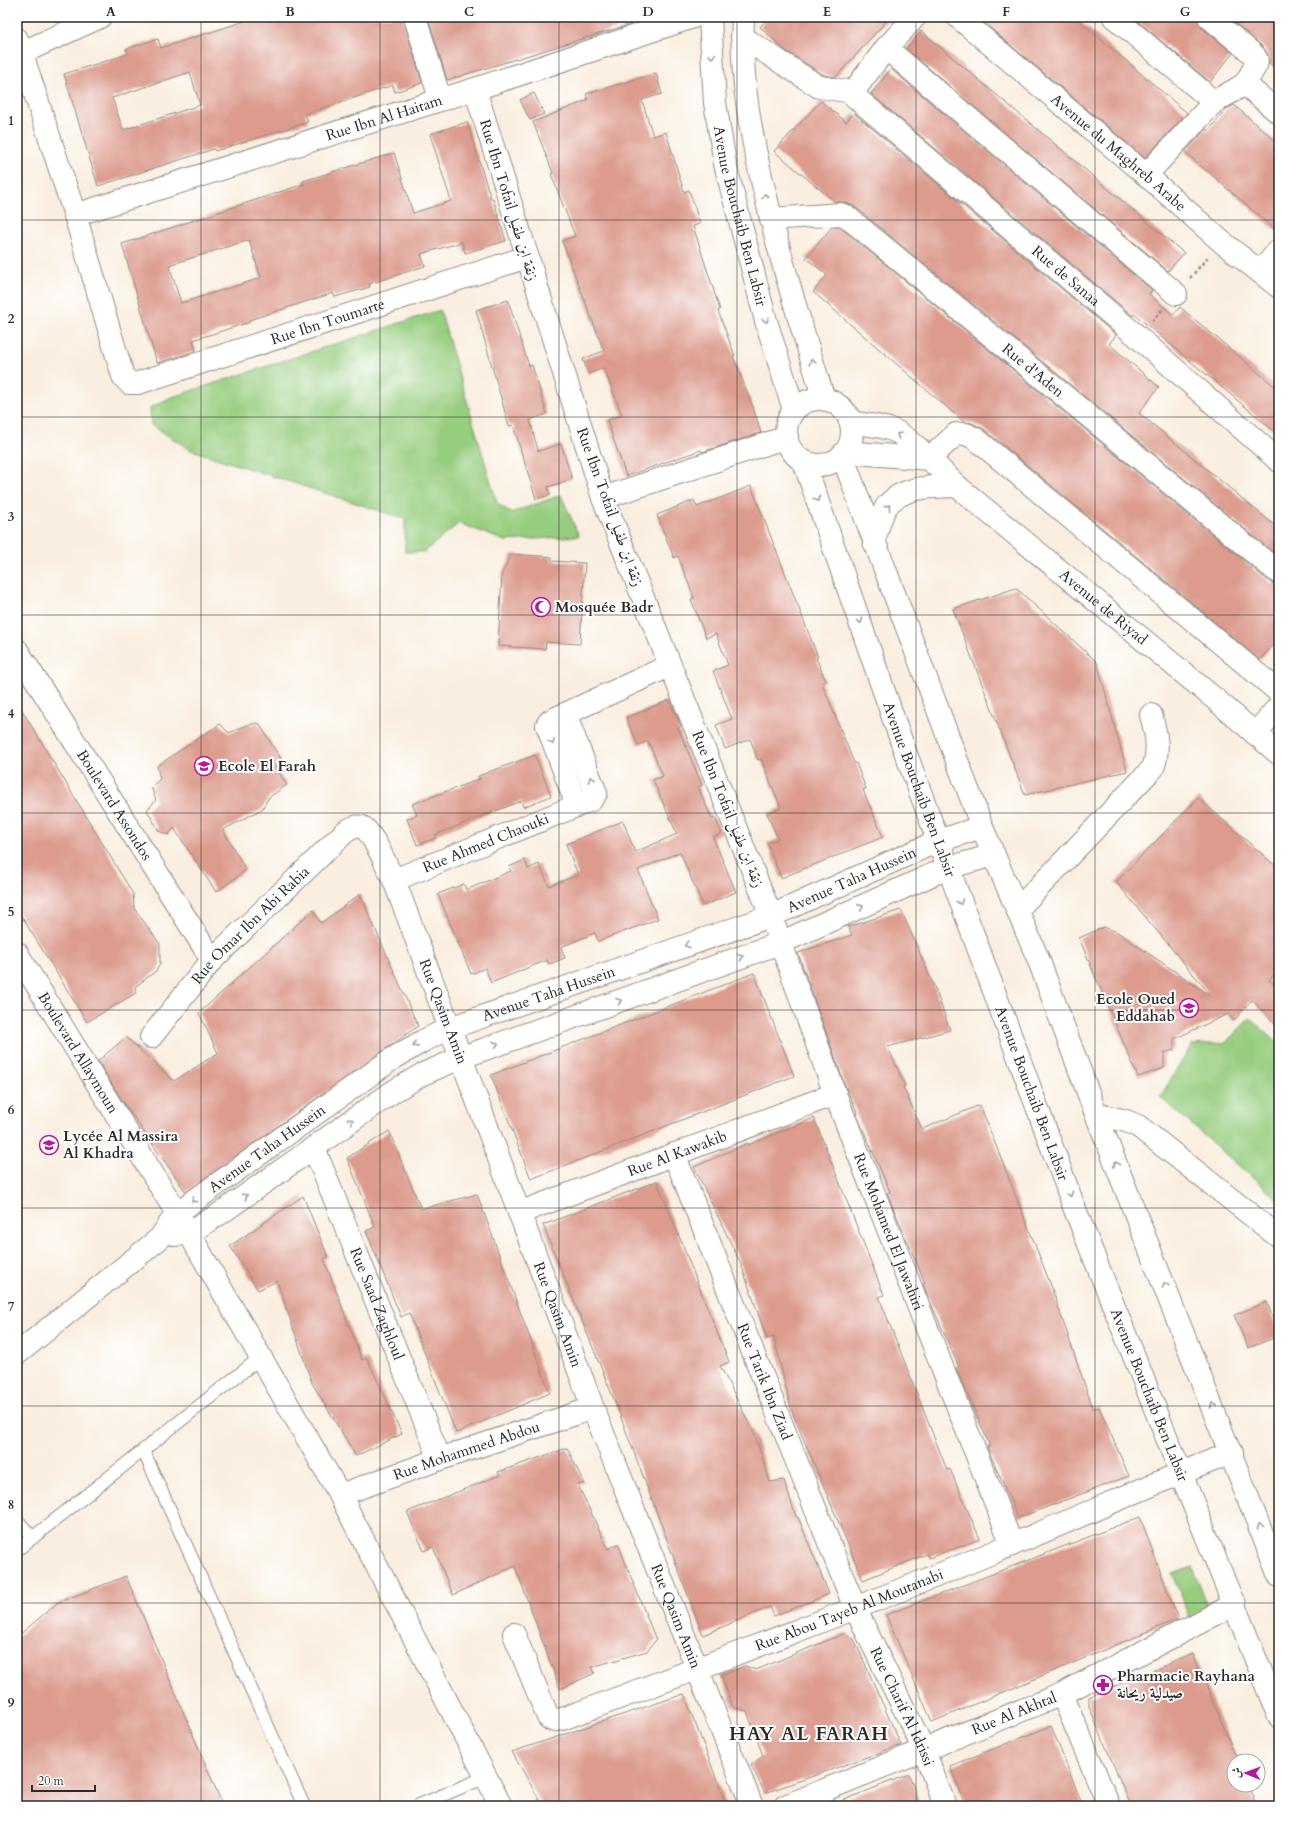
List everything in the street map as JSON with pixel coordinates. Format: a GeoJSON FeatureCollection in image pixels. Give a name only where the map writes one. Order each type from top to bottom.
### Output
{"type":"FeatureCollection","features":[{"type":"Feature","properties":{"kind":"street"},"geometry":{"type":"LineString","coordinates":[[75,215],[19,49],[100,17]]}},
{"type":"Feature","properties":{"kind":"street"},"geometry":{"type":"LineString","coordinates":[[415,17],[440,99]]}},
{"type":"Feature","properties":{"kind":"street","name":"Rue Ibn Al Haitam"},"geometry":{"type":"LineString","coordinates":[[75,215],[475,89],[693,17]]}},
{"type":"Feature","properties":{"kind":"street","name":"Avenue Bouchaib Ben Labsir"},"geometry":{"type":"LineString","coordinates":[[710,17],[715,103],[725,164],[766,321],[794,410]]}},
{"type":"Feature","properties":{"kind":"street"},"geometry":{"type":"LineString","coordinates":[[743,27],[819,87],[853,92],[886,48],[915,17]]}},
{"type":"Feature","properties":{"kind":"street","name":"Avenue du Maghreb Arabe"},"geometry":{"type":"LineString","coordinates":[[958,17],[1146,174],[1222,242],[1279,287]]}},
{"type":"Feature","properties":{"kind":"street"},"geometry":{"type":"LineString","coordinates":[[1114,17],[1214,102]]}},
{"type":"Feature","properties":{"kind":"street"},"geometry":{"type":"LineString","coordinates":[[1146,174],[1214,102],[1245,84],[1256,65],[1257,60],[1254,55],[1209,17]]}},
{"type":"Feature","properties":{"kind":"street","name":"Avenue Bouchaib Ben Labsir"},"geometry":{"type":"LineString","coordinates":[[743,27],[745,91],[753,147],[797,314],[824,399]]}},
{"type":"Feature","properties":{"kind":"street"},"geometry":{"type":"LineString","coordinates":[[886,48],[1176,294]]}},
{"type":"Feature","properties":{"kind":"street"},"geometry":{"type":"LineString","coordinates":[[1245,84],[1279,113]]}},
{"type":"Feature","properties":{"kind":"street","name":"Rue Ibn Tofail زنقة ابن طفيل"},"geometry":{"type":"LineString","coordinates":[[475,89],[603,498],[669,666],[771,916]]}},
{"type":"Feature","properties":{"kind":"street","name":"Rue de Sanaa"},"geometry":{"type":"LineString","coordinates":[[853,92],[854,96],[1138,337],[1279,461]]}},
{"type":"Feature","properties":{"kind":"street","name":"Rue d'Aden"},"geometry":{"type":"LineString","coordinates":[[771,219],[840,214],[846,216],[1279,573]]}},
{"type":"Feature","properties":{"kind":"street","name":"Rue Ibn Toumarte"},"geometry":{"type":"LineString","coordinates":[[75,215],[123,376],[129,383],[138,383],[527,257]]}},
{"type":"Feature","properties":{"kind":"street"},"geometry":{"type":"LineString","coordinates":[[1260,271],[1279,250]]}},
{"type":"Feature","properties":{"kind":"street"},"geometry":{"type":"LineString","coordinates":[[813,399],[824,399],[834,402],[847,414],[851,422],[852,438],[843,453],[826,464],[811,464],[804,462],[794,452],[787,437],[787,427],[789,418],[794,410],[803,403],[813,399]]}},
{"type":"Feature","properties":{"kind":"street","name":"Avenue de Riyad"},"geometry":{"type":"LineString","coordinates":[[851,422],[876,426],[896,432],[929,459],[958,486],[1215,698],[1279,754]]}},
{"type":"Feature","properties":{"kind":"street"},"geometry":{"type":"LineString","coordinates":[[843,453],[929,459],[956,434],[966,434],[976,439],[1279,692]]}},
{"type":"Feature","properties":{"kind":"street"},"geometry":{"type":"LineString","coordinates":[[603,498],[787,437]]}},
{"type":"Feature","properties":{"kind":"street"},"geometry":{"type":"LineString","coordinates":[[843,453],[874,542],[897,598],[982,827],[1039,960],[1096,1114],[1232,1453],[1279,1576]]}},
{"type":"Feature","properties":{"kind":"street","name":"Avenue Bouchaib Ben Labsir"},"geometry":{"type":"LineString","coordinates":[[804,462],[947,868],[1076,1212],[1235,1604],[1279,1717]]}},
{"type":"Feature","properties":{"kind":"street"},"geometry":{"type":"LineString","coordinates":[[874,542],[880,520],[886,507],[897,497],[913,490],[926,487],[958,486]]}},
{"type":"Feature","properties":{"kind":"street","name":"Boulevard Assondos"},"geometry":{"type":"LineString","coordinates":[[17,650],[212,960]]}},
{"type":"Feature","properties":{"kind":"street","name":"Rue Ahmed Chaouki"},"geometry":{"type":"LineString","coordinates":[[394,880],[591,800],[596,793],[565,714],[669,666]]}},
{"type":"Feature","properties":{"kind":"street"},"geometry":{"type":"LineString","coordinates":[[1255,734],[1279,706]]}},
{"type":"Feature","properties":{"kind":"street"},"geometry":{"type":"LineString","coordinates":[[1018,909],[1154,768],[1157,745],[1151,715]]}},
{"type":"Feature","properties":{"kind":"street","name":"Rue Omar Ibn Abi Rabia"},"geometry":{"type":"LineString","coordinates":[[152,1037],[212,960],[345,832],[352,827],[361,827]]}},
{"type":"Feature","properties":{"kind":"street","name":"Rue Qasim Amin"},"geometry":{"type":"LineString","coordinates":[[361,827],[369,833],[394,880],[593,1408],[752,1806]]}},
{"type":"Feature","properties":{"kind":"street","name":"Avenue Taha Hussein"},"geometry":{"type":"LineString","coordinates":[[17,1354],[160,1238],[177,1213],[392,1059],[423,1041],[450,1028],[771,916],[938,841],[982,827]]}},
{"type":"Feature","properties":{"kind":"street","name":"Avenue Taha Hussein"},"geometry":{"type":"LineString","coordinates":[[160,1238],[189,1233],[218,1215],[394,1091],[423,1074],[460,1058],[780,943],[947,868],[994,855]]}},
{"type":"Feature","properties":{"kind":"street","name":"Rue Mohamed El Jawahiri"},"geometry":{"type":"LineString","coordinates":[[771,916],[835,1094],[1012,1545]]}},
{"type":"Feature","properties":{"kind":"street","name":"Boulevard Allaymoun"},"geometry":{"type":"LineString","coordinates":[[17,953],[189,1233],[340,1495],[501,1806]]}},
{"type":"Feature","properties":{"kind":"street","name":"Rue Al Kawakib"},"geometry":{"type":"LineString","coordinates":[[519,1213],[835,1094]]}},
{"type":"Feature","properties":{"kind":"street"},"geometry":{"type":"LineString","coordinates":[[1096,1114],[1126,1121],[1138,1126],[1279,1237]]}},
{"type":"Feature","properties":{"kind":"street","name":"Rue Saad Zaghloul"},"geometry":{"type":"LineString","coordinates":[[314,1148],[440,1459]]}},
{"type":"Feature","properties":{"kind":"street","name":"Rue Tarik Ibn Ziad"},"geometry":{"type":"LineString","coordinates":[[674,1154],[855,1608]]}},
{"type":"Feature","properties":{"kind":"street","name":"Rue Mohammed Abdou"},"geometry":{"type":"LineString","coordinates":[[340,1495],[440,1459],[593,1408]]}},
{"type":"Feature","properties":{"kind":"street","name":"Rue Abou Tayeb Al Moutanabi"},"geometry":{"type":"LineString","coordinates":[[514,1634],[548,1717],[550,1720],[562,1719],[855,1608],[1012,1545],[1181,1472],[1232,1453]]}},
{"type":"Feature","properties":{"kind":"street","name":"Rue Al Akhtal"},"geometry":{"type":"LineString","coordinates":[[785,1806],[1062,1694],[1235,1604]]}},
{"type":"Feature","properties":{"kind":"street","name":"Rue Charif Al Idrissi"},"geometry":{"type":"LineString","coordinates":[[855,1608],[924,1750],[945,1806]]}},
{"type":"Feature","properties":{"kind":"street"},"geometry":{"type":"LineString","coordinates":[[1062,1694],[1109,1806]]}},
{"type":"Feature","properties":{"kind":"lane"},"geometry":{"type":"LineString","coordinates":[[17,1550],[261,1357]]}},
{"type":"Feature","properties":{"kind":"lane"},"geometry":{"type":"LineString","coordinates":[[143,1450],[304,1806]]}},
{"type":"Feature","properties":{"kind":"lane"},"geometry":{"type":"LineString","coordinates":[[17,1520],[33,1538]]}},
{"type":"Feature","properties":{"kind":"lane"},"geometry":{"type":"LineString","coordinates":[[416,1806],[486,1777]]}},
{"type":"Feature","properties":{"kind":"green space"},"geometry":{"type":"Polygon","coordinates":[[[440,310],[497,503],[511,513],[561,495],[579,536],[505,541],[459,523],[424,552],[405,552],[405,519],[191,450],[151,425],[150,408],[169,398],[440,310]]]}},
{"type":"Feature","properties":{"kind":"green space"},"geometry":{"type":"Polygon","coordinates":[[[1250,1018],[1279,1044],[1279,1201],[1160,1097],[1192,1045],[1225,1043],[1250,1018]]]}},
{"type":"Feature","properties":{"kind":"green space"},"geometry":{"type":"Polygon","coordinates":[[[1193,1567],[1212,1619],[1192,1626],[1173,1574],[1193,1567]]]}},
{"type":"Feature","properties":{"kind":"building"},"geometry":{"type":"Polygon","coordinates":[[[243,17],[403,17],[422,83],[395,92],[393,85],[305,114],[308,122],[215,151],[214,149],[98,186],[64,74],[128,54],[126,49],[158,39],[161,48],[245,21],[243,17]],[[190,72],[112,98],[123,130],[200,105],[190,72]]]}},
{"type":"Feature","properties":{"kind":"building"},"geometry":{"type":"Polygon","coordinates":[[[428,17],[641,17],[641,21],[447,80],[428,17]]]}},
{"type":"Feature","properties":{"kind":"building"},"geometry":{"type":"Polygon","coordinates":[[[769,17],[890,17],[836,77],[824,75],[786,51],[760,27],[769,17]]]}},
{"type":"Feature","properties":{"kind":"building"},"geometry":{"type":"Polygon","coordinates":[[[977,17],[1075,17],[1187,113],[1145,158],[977,17]]]}},
{"type":"Feature","properties":{"kind":"building"},"geometry":{"type":"Polygon","coordinates":[[[1133,17],[1197,17],[1201,27],[1233,53],[1210,82],[1133,17]]]}},
{"type":"Feature","properties":{"kind":"building"},"geometry":{"type":"Polygon","coordinates":[[[1228,17],[1279,17],[1279,71],[1269,63],[1268,54],[1262,46],[1228,17]]]}},
{"type":"Feature","properties":{"kind":"building"},"geometry":{"type":"Polygon","coordinates":[[[921,31],[1184,253],[1168,271],[906,49],[921,31]]]}},
{"type":"Feature","properties":{"kind":"building"},"geometry":{"type":"Polygon","coordinates":[[[891,69],[1152,290],[1149,294],[1173,315],[1180,307],[1279,390],[1279,435],[1134,314],[1133,316],[871,94],[891,69]]]}},
{"type":"Feature","properties":{"kind":"building"},"geometry":{"type":"Polygon","coordinates":[[[656,73],[662,94],[642,100],[653,136],[666,132],[684,192],[689,190],[700,224],[693,226],[720,310],[718,311],[761,433],[702,452],[701,450],[626,476],[607,420],[622,415],[604,368],[588,374],[583,359],[604,351],[562,241],[575,236],[533,122],[588,100],[586,94],[656,73]]]}},
{"type":"Feature","properties":{"kind":"building"},"geometry":{"type":"Polygon","coordinates":[[[534,93],[544,114],[530,120],[520,100],[534,93]]]}},
{"type":"Feature","properties":{"kind":"building"},"geometry":{"type":"Polygon","coordinates":[[[821,101],[846,122],[854,113],[1116,335],[1109,344],[1159,387],[1139,413],[1279,529],[1279,557],[854,206],[844,202],[835,202],[774,151],[821,101]]]}},
{"type":"Feature","properties":{"kind":"building"},"geometry":{"type":"Polygon","coordinates":[[[1234,105],[1279,144],[1279,233],[1185,152],[1206,129],[1208,131],[1227,109],[1234,105]]]}},
{"type":"Feature","properties":{"kind":"building"},"geometry":{"type":"Polygon","coordinates":[[[467,122],[506,241],[465,253],[462,242],[421,254],[425,266],[369,284],[370,287],[335,297],[333,293],[193,340],[196,351],[157,363],[122,244],[304,184],[303,181],[394,153],[413,213],[451,201],[430,134],[467,122]],[[249,240],[169,265],[181,303],[261,278],[249,240]]]}},
{"type":"Feature","properties":{"kind":"building"},"geometry":{"type":"Polygon","coordinates":[[[832,227],[840,227],[1271,583],[1279,585],[1279,637],[1260,660],[984,429],[972,423],[964,422],[813,292],[827,275],[806,258],[832,227]]]}},
{"type":"Feature","properties":{"kind":"building"},"geometry":{"type":"Polygon","coordinates":[[[508,300],[529,366],[532,365],[547,414],[530,420],[538,451],[561,444],[572,479],[548,487],[550,495],[536,499],[513,425],[509,426],[476,310],[508,300]]]}},
{"type":"Feature","properties":{"kind":"building"},"geometry":{"type":"Polygon","coordinates":[[[751,486],[818,657],[816,658],[826,681],[822,683],[854,763],[856,763],[866,789],[863,790],[883,837],[781,878],[767,843],[778,839],[767,813],[781,808],[761,759],[758,760],[750,739],[725,749],[716,725],[732,719],[713,671],[728,665],[716,634],[706,638],[691,599],[694,598],[678,556],[674,558],[657,515],[694,500],[697,507],[751,486]]]}},
{"type":"Feature","properties":{"kind":"building","name":"Mosquée Badr"},"geometry":{"type":"Polygon","coordinates":[[[512,554],[552,557],[552,561],[585,563],[580,644],[546,642],[545,649],[498,646],[502,573],[512,554]]]}},
{"type":"Feature","properties":{"kind":"building"},"geometry":{"type":"Polygon","coordinates":[[[1016,588],[1097,662],[1127,771],[1025,795],[953,609],[1016,588]]]}},
{"type":"Feature","properties":{"kind":"building"},"geometry":{"type":"Polygon","coordinates":[[[669,700],[681,726],[678,728],[702,785],[698,787],[712,819],[715,818],[722,833],[713,837],[736,892],[703,906],[680,852],[638,870],[658,919],[598,941],[595,933],[561,947],[565,958],[549,964],[547,960],[491,983],[485,968],[471,974],[438,894],[464,884],[466,890],[511,871],[509,867],[525,860],[528,869],[539,864],[549,886],[578,875],[566,844],[623,821],[635,852],[677,834],[653,780],[663,776],[648,741],[638,745],[626,718],[669,700]]]}},
{"type":"Feature","properties":{"kind":"building"},"geometry":{"type":"Polygon","coordinates":[[[17,702],[133,894],[134,908],[160,944],[160,964],[156,971],[135,987],[136,993],[87,1022],[17,909],[17,702]]]}},
{"type":"Feature","properties":{"kind":"building"},"geometry":{"type":"Polygon","coordinates":[[[259,723],[282,761],[275,766],[287,785],[269,797],[262,809],[223,830],[246,870],[216,892],[174,828],[168,835],[159,831],[147,810],[156,800],[151,787],[160,779],[157,766],[220,724],[229,733],[247,725],[259,723]]]}},
{"type":"Feature","properties":{"kind":"building"},"geometry":{"type":"Polygon","coordinates":[[[535,755],[551,796],[523,807],[521,801],[435,835],[436,838],[417,845],[407,819],[417,815],[412,804],[480,779],[478,776],[535,755]]]}},
{"type":"Feature","properties":{"kind":"building"},"geometry":{"type":"Polygon","coordinates":[[[1198,798],[1279,869],[1279,969],[1269,980],[1279,989],[1279,1028],[1252,1000],[1234,1021],[1228,1014],[1174,1039],[1174,1050],[1164,1053],[1164,1068],[1138,1077],[1079,938],[1104,927],[1117,932],[1208,994],[1209,993],[1116,882],[1198,798]]]}},
{"type":"Feature","properties":{"kind":"building"},"geometry":{"type":"Polygon","coordinates":[[[360,894],[418,1026],[186,1192],[119,1096],[98,1061],[126,1037],[174,1081],[218,1053],[199,1013],[313,910],[321,923],[360,894]]]}},
{"type":"Feature","properties":{"kind":"building"},"geometry":{"type":"Polygon","coordinates":[[[901,910],[936,991],[950,1030],[888,1047],[905,1086],[903,1087],[922,1129],[980,1105],[1050,1283],[1093,1409],[1099,1407],[1129,1476],[1018,1518],[987,1447],[990,1446],[956,1368],[959,1367],[929,1299],[923,1284],[925,1283],[887,1193],[890,1192],[844,1083],[798,953],[852,935],[848,927],[901,910]]]}},
{"type":"Feature","properties":{"kind":"building"},"geometry":{"type":"Polygon","coordinates":[[[754,973],[794,1076],[531,1179],[491,1075],[754,973]]]}},
{"type":"Feature","properties":{"kind":"building"},"geometry":{"type":"Polygon","coordinates":[[[814,1118],[884,1295],[879,1297],[947,1470],[950,1469],[980,1539],[929,1558],[927,1554],[863,1580],[791,1409],[774,1337],[767,1339],[741,1264],[694,1167],[748,1143],[748,1145],[814,1118]]]}},
{"type":"Feature","properties":{"kind":"building"},"geometry":{"type":"Polygon","coordinates":[[[389,1131],[421,1209],[477,1194],[550,1393],[456,1433],[409,1313],[401,1317],[366,1231],[375,1227],[347,1158],[389,1131]]]}},
{"type":"Feature","properties":{"kind":"building"},"geometry":{"type":"Polygon","coordinates":[[[657,1181],[729,1362],[720,1366],[755,1435],[770,1482],[784,1480],[796,1517],[798,1517],[829,1594],[774,1616],[770,1607],[703,1635],[615,1402],[543,1225],[657,1181]]]}},
{"type":"Feature","properties":{"kind":"building"},"geometry":{"type":"Polygon","coordinates":[[[303,1196],[328,1257],[324,1259],[362,1360],[367,1358],[402,1434],[356,1456],[312,1383],[277,1281],[258,1290],[230,1246],[303,1196]]]}},
{"type":"Feature","properties":{"kind":"building"},"geometry":{"type":"Polygon","coordinates":[[[1267,1302],[1279,1336],[1248,1348],[1234,1315],[1267,1302]]]}},
{"type":"Feature","properties":{"kind":"building"},"geometry":{"type":"Polygon","coordinates":[[[567,1448],[584,1483],[578,1485],[608,1549],[618,1544],[656,1640],[647,1651],[592,1667],[595,1673],[560,1689],[515,1566],[453,1595],[433,1547],[424,1551],[407,1512],[500,1475],[498,1472],[567,1448]]]}},
{"type":"Feature","properties":{"kind":"building"},"geometry":{"type":"Polygon","coordinates":[[[1140,1517],[1178,1619],[932,1722],[886,1615],[1140,1517]]]}},
{"type":"Feature","properties":{"kind":"building"},"geometry":{"type":"Polygon","coordinates":[[[126,1576],[223,1806],[17,1806],[17,1637],[57,1603],[126,1576]]]}},
{"type":"Feature","properties":{"kind":"building"},"geometry":{"type":"Polygon","coordinates":[[[845,1633],[854,1639],[901,1745],[765,1793],[751,1765],[763,1756],[747,1711],[733,1707],[721,1675],[745,1666],[756,1670],[845,1633]]]}},
{"type":"Feature","properties":{"kind":"building"},"geometry":{"type":"Polygon","coordinates":[[[1193,1654],[1235,1753],[1226,1753],[1226,1793],[1251,1793],[1256,1806],[1131,1806],[1089,1707],[1089,1697],[1193,1654]]]}},
{"type":"Feature","properties":{"kind":"building"},"geometry":{"type":"Polygon","coordinates":[[[684,1694],[727,1806],[543,1806],[512,1752],[684,1694]]]}},
{"type":"Feature","properties":{"kind":"building"},"geometry":{"type":"Polygon","coordinates":[[[1051,1726],[1083,1806],[966,1806],[950,1766],[1051,1726]]]}},
{"type":"Feature","properties":{"kind":"building"},"geometry":{"type":"Polygon","coordinates":[[[909,1774],[920,1806],[832,1806],[832,1805],[909,1774]]]}},
{"type":"Feature","properties":{"kind":"place","name":"Mosquée Badr"},"geometry":{"type":"Point","coordinates":[541,607]}},
{"type":"Feature","properties":{"kind":"place","name":"Ecole El Farah"},"geometry":{"type":"Point","coordinates":[204,766]}},
{"type":"Feature","properties":{"kind":"place","name":"Ecole Oued Eddahab"},"geometry":{"type":"Point","coordinates":[1189,1008]}},
{"type":"Feature","properties":{"kind":"place","name":"Lycée Al Massira Al Khadra"},"geometry":{"type":"Point","coordinates":[49,1145]}},
{"type":"Feature","properties":{"kind":"place","name":"Pharmacie Rayhana صيدلية ريحانة"},"geometry":{"type":"Point","coordinates":[1103,1685]}},
{"type":"Feature","properties":{"kind":"district","name":"HAY AL FARAH"},"geometry":{"type":"Point","coordinates":[809,1734]}}]}
